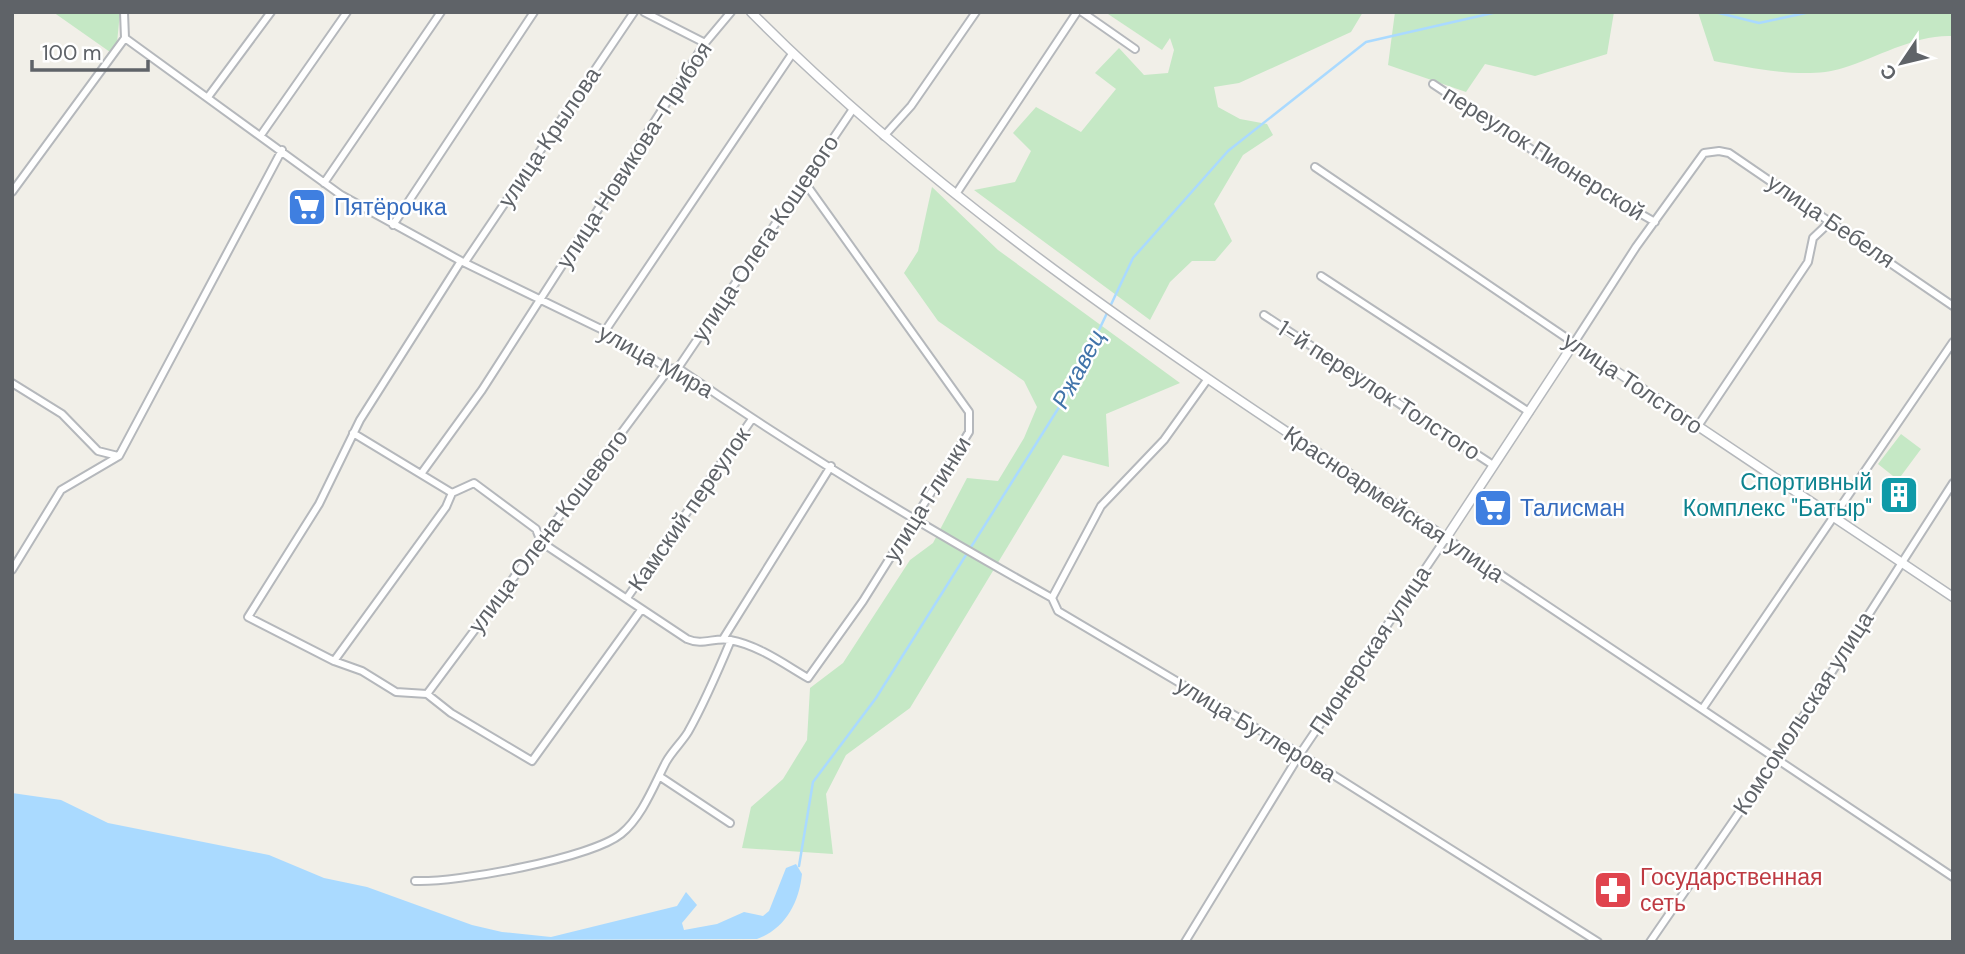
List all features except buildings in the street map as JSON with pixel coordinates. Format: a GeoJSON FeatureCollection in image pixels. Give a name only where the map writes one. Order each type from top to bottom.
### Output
{"type":"FeatureCollection","features":[{"type":"Feature","properties":{"kind":"street"},"geometry":{"type":"LineString","coordinates":[[12,192],[125,38],[124,12]]}},
{"type":"Feature","properties":{"kind":"street"},"geometry":{"type":"LineString","coordinates":[[208,97],[271,12]]}},
{"type":"Feature","properties":{"kind":"street"},"geometry":{"type":"LineString","coordinates":[[261,135],[347,12]]}},
{"type":"Feature","properties":{"kind":"street"},"geometry":{"type":"LineString","coordinates":[[324,183],[441,12]]}},
{"type":"Feature","properties":{"kind":"street"},"geometry":{"type":"LineString","coordinates":[[393,225],[534,12]]}},
{"type":"Feature","properties":{"kind":"street","name":"улица Крылова"},"geometry":{"type":"LineString","coordinates":[[463,261],[634,12]]}},
{"type":"Feature","properties":{"kind":"street"},"geometry":{"type":"LineString","coordinates":[[644,12],[705,43]]}},
{"type":"Feature","properties":{"kind":"street","name":"улица Новикова-Прибоя"},"geometry":{"type":"LineString","coordinates":[[421,474],[482,390],[705,43],[731,12]]}},
{"type":"Feature","properties":{"kind":"street","name":"Красноармейская улица"},"geometry":{"type":"LineString","coordinates":[[751,12],[792,54],[884,136],[956,194],[1207,380],[1953,877]]}},
{"type":"Feature","properties":{"kind":"street"},"geometry":{"type":"LineString","coordinates":[[884,136],[911,106],[975,12]]}},
{"type":"Feature","properties":{"kind":"street"},"geometry":{"type":"LineString","coordinates":[[956,194],[1079,12],[1135,49]]}},
{"type":"Feature","properties":{"kind":"street","name":"улица Мира"},"geometry":{"type":"LineString","coordinates":[[125,38],[324,183],[393,225],[605,331],[669,369],[678,368],[752,419],[915,519]]}},
{"type":"Feature","properties":{"kind":"street"},"geometry":{"type":"LineString","coordinates":[[605,331],[792,54]]}},
{"type":"Feature","properties":{"kind":"street","name":"переулок Пионерской"},"geometry":{"type":"LineString","coordinates":[[1433,84],[1552,163],[1655,222]]}},
{"type":"Feature","properties":{"kind":"street","name":"улица Олега Кошевого"},"geometry":{"type":"LineString","coordinates":[[678,368],[852,109]]}},
{"type":"Feature","properties":{"kind":"street"},"geometry":{"type":"LineString","coordinates":[[12,570],[61,490],[119,456],[282,150]]}},
{"type":"Feature","properties":{"kind":"street","name":"Пионерская улица"},"geometry":{"type":"LineString","coordinates":[[1185,942],[1300,754],[1655,222],[1704,153]]}},
{"type":"Feature","properties":{"kind":"street","name":"улица Бебеля"},"geometry":{"type":"LineString","coordinates":[[1704,153],[1730,153],[1953,306]]}},
{"type":"Feature","properties":{"kind":"street","name":"улица Толстого"},"geometry":{"type":"LineString","coordinates":[[1315,167],[1953,597]]}},
{"type":"Feature","properties":{"kind":"street","name":"улица Глинки"},"geometry":{"type":"LineString","coordinates":[[727,639],[752,647],[808,678],[970,432],[970,412],[803,180]]}},
{"type":"Feature","properties":{"kind":"street"},"geometry":{"type":"LineString","coordinates":[[1698,426],[1808,262],[1818,231],[1831,220]]}},
{"type":"Feature","properties":{"kind":"street"},"geometry":{"type":"LineString","coordinates":[[427,694],[396,692],[362,671],[334,661],[248,617],[281,570],[319,504],[353,433],[463,261]]}},
{"type":"Feature","properties":{"kind":"street"},"geometry":{"type":"LineString","coordinates":[[1321,276],[1529,412]]}},
{"type":"Feature","properties":{"kind":"street","name":"1-й переулок Толстого"},"geometry":{"type":"LineString","coordinates":[[1264,315],[1493,466]]}},
{"type":"Feature","properties":{"kind":"street"},"geometry":{"type":"LineString","coordinates":[[1703,708],[1953,342]]}},
{"type":"Feature","properties":{"kind":"street","name":"улица Олена Кошевого"},"geometry":{"type":"LineString","coordinates":[[427,694],[669,369]]}},
{"type":"Feature","properties":{"kind":"street"},"geometry":{"type":"LineString","coordinates":[[1052,598],[1101,506],[1164,439],[1207,380]]}},
{"type":"Feature","properties":{"kind":"street"},"geometry":{"type":"LineString","coordinates":[[12,383],[62,414],[99,451],[119,456]]}},
{"type":"Feature","properties":{"kind":"street","name":"Камский переулок"},"geometry":{"type":"LineString","coordinates":[[627,598],[752,419]]}},
{"type":"Feature","properties":{"kind":"street"},"geometry":{"type":"LineString","coordinates":[[353,433],[452,493]]}},
{"type":"Feature","properties":{"kind":"street"},"geometry":{"type":"LineString","coordinates":[[415,881],[461,878],[583,851],[607,842],[629,827],[686,735],[727,639],[831,466]]}},
{"type":"Feature","properties":{"kind":"street"},"geometry":{"type":"LineString","coordinates":[[334,661],[446,507],[452,493],[474,483],[536,529],[541,542],[641,610],[696,643],[727,639]]}},
{"type":"Feature","properties":{"kind":"street","name":"Комсомольская улица"},"geometry":{"type":"LineString","coordinates":[[1650,942],[1776,759],[1953,483]]}},
{"type":"Feature","properties":{"kind":"street","name":"улица Бутлерова"},"geometry":{"type":"LineString","coordinates":[[915,519],[1052,598],[1058,611],[1300,754],[1598,942]]}},
{"type":"Feature","properties":{"kind":"street","name":"Камский переулок"},"geometry":{"type":"LineString","coordinates":[[427,694],[451,713],[532,761],[641,610]]}},
{"type":"Feature","properties":{"kind":"street"},"geometry":{"type":"LineString","coordinates":[[659,776],[730,823]]}},
{"type":"Feature","properties":{"kind":"green space"},"geometry":{"type":"Polygon","coordinates":[[[53,12],[120,12],[117,43],[110,52],[53,12]]]}},
{"type":"Feature","properties":{"kind":"green space"},"geometry":{"type":"Polygon","coordinates":[[[1105,12],[1363,12],[1351,32],[1239,83],[1214,87],[1218,107],[1240,119],[1267,124],[1273,135],[1243,155],[1214,204],[1232,241],[1215,261],[1192,261],[1170,282],[1150,320],[974,190],[1015,182],[1031,151],[1013,133],[1036,107],[1081,132],[1116,89],[1095,73],[1119,48],[1144,75],[1168,73],[1174,50],[1170,38],[1162,50],[1105,12]]]}},
{"type":"Feature","properties":{"kind":"green space"},"geometry":{"type":"Polygon","coordinates":[[[1395,12],[1614,12],[1607,54],[1535,76],[1485,64],[1466,92],[1388,65],[1395,12]]]}},
{"type":"Feature","properties":{"kind":"green space"},"geometry":{"type":"Polygon","coordinates":[[[1698,12],[1953,12],[1953,36],[1911,42],[1829,71],[1779,72],[1714,61],[1698,12]]]}},
{"type":"Feature","properties":{"kind":"green space"},"geometry":{"type":"Polygon","coordinates":[[[932,187],[998,250],[1180,383],[1106,414],[1109,467],[1063,455],[910,708],[846,755],[826,794],[833,854],[742,848],[751,807],[783,779],[807,740],[810,688],[843,663],[910,560],[933,543],[967,478],[998,481],[1024,438],[1037,407],[1024,381],[938,321],[904,273],[918,251],[932,187]]]}},
{"type":"Feature","properties":{"kind":"green space"},"geometry":{"type":"Polygon","coordinates":[[[1901,434],[1921,449],[1898,480],[1878,464],[1901,434]]]}},
{"type":"Feature","properties":{"kind":"water"},"geometry":{"type":"Polygon","coordinates":[[[12,793],[61,800],[108,823],[269,855],[324,878],[367,887],[472,925],[502,932],[551,937],[677,906],[686,892],[697,905],[682,923],[684,930],[717,924],[744,912],[763,916],[769,911],[786,868],[796,864],[802,874],[798,895],[789,914],[775,929],[757,939],[12,942],[12,793]]]}},
{"type":"Feature","properties":{"kind":"waterway","name":"Ржавец"},"geometry":{"type":"LineString","coordinates":[[799,866],[813,782],[876,698],[1073,385],[1133,258],[1228,151],[1366,42],[1497,12]]}},
{"type":"Feature","properties":{"kind":"waterway","name":"Ржавец"},"geometry":{"type":"LineString","coordinates":[[1715,12],[1759,23],[1810,12]]}},
{"type":"Feature","properties":{"kind":"place","name":"Пятёрочка"},"geometry":{"type":"Point","coordinates":[307,207]}},
{"type":"Feature","properties":{"kind":"place","name":"Спортивный Комплекс \"Батыр\""},"geometry":{"type":"Point","coordinates":[1899,495]}},
{"type":"Feature","properties":{"kind":"place","name":"Талисман"},"geometry":{"type":"Point","coordinates":[1493,508]}},
{"type":"Feature","properties":{"kind":"place","name":"Государственная сеть"},"geometry":{"type":"Point","coordinates":[1613,890]}}]}
